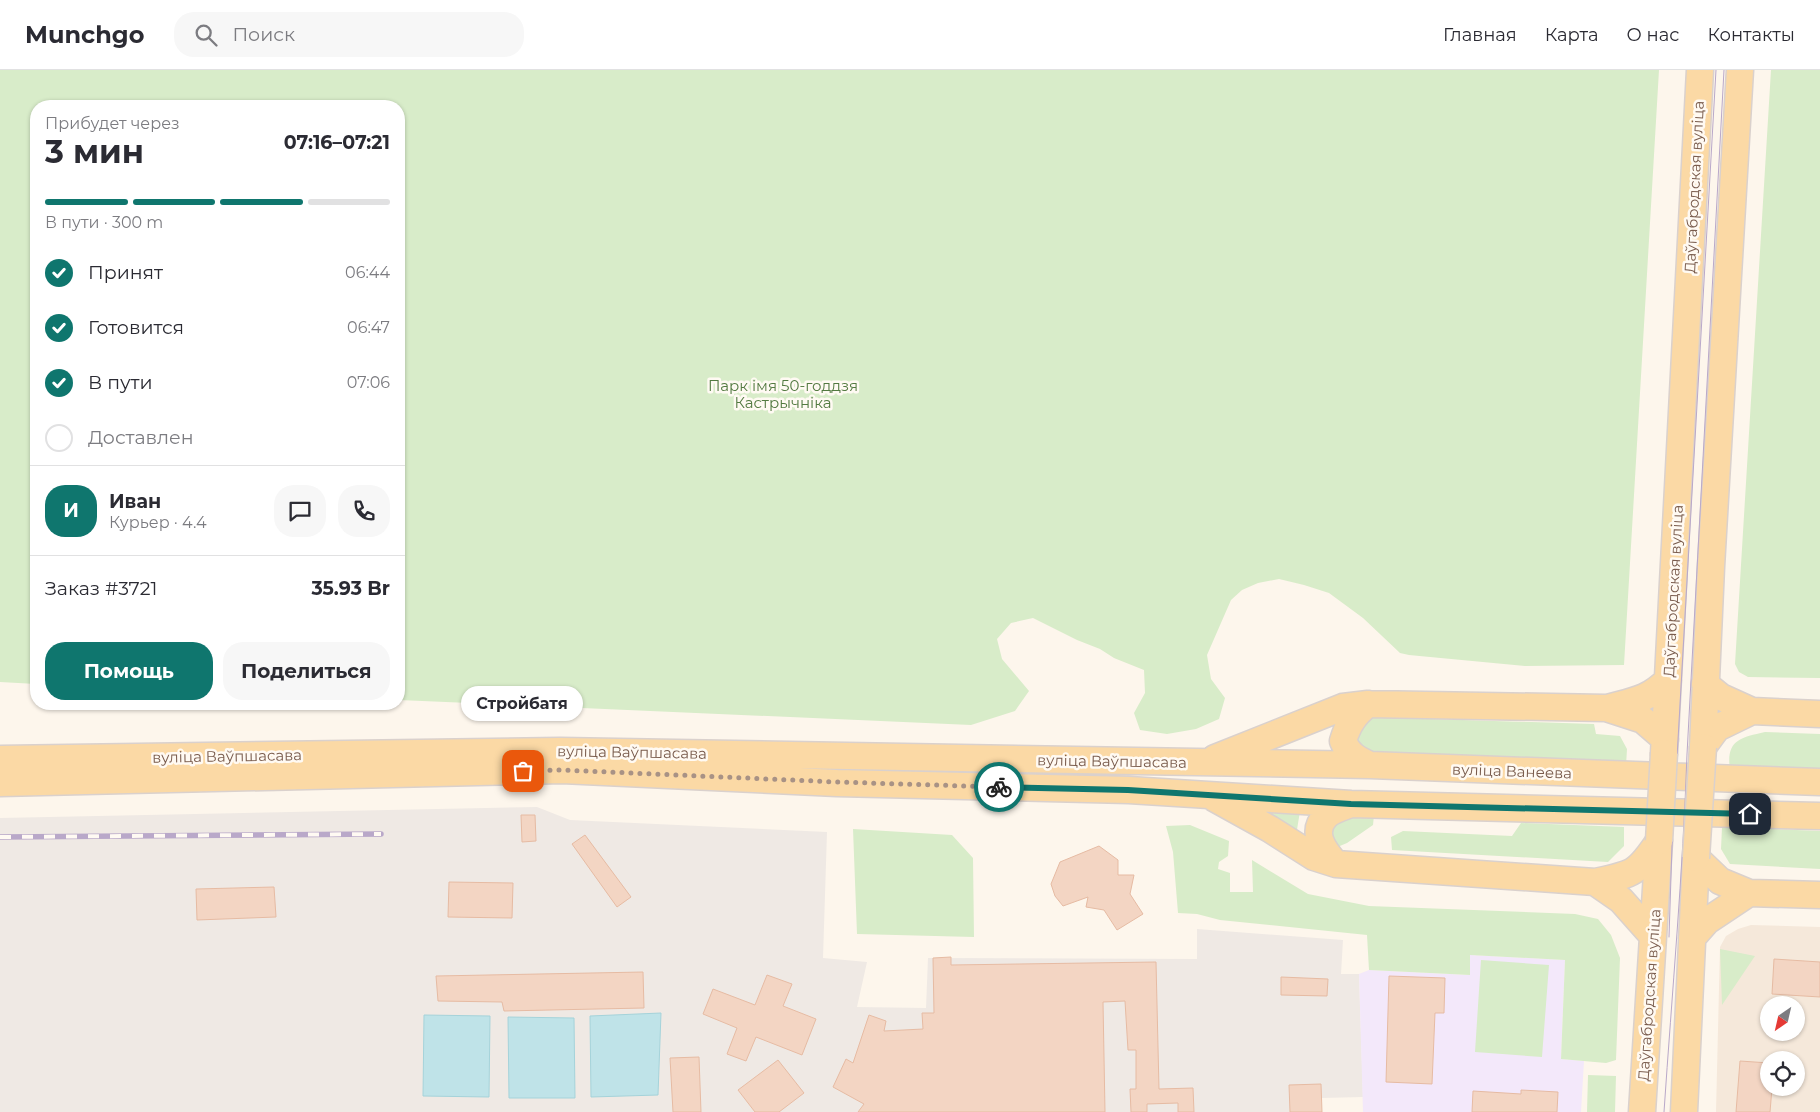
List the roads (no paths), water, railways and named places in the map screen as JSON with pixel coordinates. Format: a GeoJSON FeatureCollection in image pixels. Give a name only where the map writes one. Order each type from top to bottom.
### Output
{"type":"FeatureCollection","features":[{"type":"Feature","properties":{"kind":"main road","name":"Даўгабродская вуліца"},"geometry":{"type":"LineString","coordinates":[[1642,1112],[1668,680],[1700,70]]}},
{"type":"Feature","properties":{"kind":"main road"},"geometry":{"type":"LineString","coordinates":[[1684,1112],[1705,684],[1740,70]]}},
{"type":"Feature","properties":{"kind":"main road"},"geometry":{"type":"LineString","coordinates":[[1203,763],[1343,707],[1368,704],[1606,708],[1640,700],[1656,692],[1668,680]]}},
{"type":"Feature","properties":{"kind":"main road"},"geometry":{"type":"LineString","coordinates":[[1705,684],[1722,696],[1752,711],[1820,714]]}},
{"type":"Feature","properties":{"kind":"main road"},"geometry":{"type":"LineString","coordinates":[[1368,704],[1357,712],[1350,722],[1343,741],[1347,750],[1354,757],[1370,766]]}},
{"type":"Feature","properties":{"kind":"main road"},"geometry":{"type":"LineString","coordinates":[[1606,708],[1643,720],[1664,746]]}},
{"type":"Feature","properties":{"kind":"main road"},"geometry":{"type":"LineString","coordinates":[[1702,747],[1717,728],[1752,711]]}},
{"type":"Feature","properties":{"kind":"main road","name":"вуліца Ваўпшасава"},"geometry":{"type":"LineString","coordinates":[[0,759],[560,751],[1203,763]]}},
{"type":"Feature","properties":{"kind":"main road","name":"вуліца Ванеева"},"geometry":{"type":"LineString","coordinates":[[1203,763],[1370,766],[1820,782]]}},
{"type":"Feature","properties":{"kind":"main road","name":"вуліца Ваўпшасава"},"geometry":{"type":"LineString","coordinates":[[0,783],[562,770],[847,783],[1128,790],[1207,794]]}},
{"type":"Feature","properties":{"kind":"main road"},"geometry":{"type":"LineString","coordinates":[[1207,794],[1270,829],[1314,857],[1336,864],[1595,882],[1628,875],[1644,863],[1659,841]]}},
{"type":"Feature","properties":{"kind":"main road"},"geometry":{"type":"LineString","coordinates":[[1207,794],[1351,804],[1820,816]]}},
{"type":"Feature","properties":{"kind":"main road"},"geometry":{"type":"LineString","coordinates":[[1336,864],[1325,853],[1319,839],[1319,830],[1327,816],[1351,804]]}},
{"type":"Feature","properties":{"kind":"main road"},"geometry":{"type":"LineString","coordinates":[[1696,858],[1720,881],[1749,893],[1820,895]]}},
{"type":"Feature","properties":{"kind":"main road"},"geometry":{"type":"LineString","coordinates":[[1595,882],[1621,900],[1653,936]]}},
{"type":"Feature","properties":{"kind":"main road"},"geometry":{"type":"LineString","coordinates":[[1692,938],[1707,921],[1749,893]]}},
{"type":"Feature","properties":{"kind":"water"},"geometry":{"type":"Polygon","coordinates":[[[661,1013],[658,1095],[591,1097],[590,1016],[661,1013]]]}},
{"type":"Feature","properties":{"kind":"water"},"geometry":{"type":"Polygon","coordinates":[[[424,1015],[490,1016],[489,1097],[423,1096],[424,1015]]]}},
{"type":"Feature","properties":{"kind":"water"},"geometry":{"type":"Polygon","coordinates":[[[508,1017],[574,1018],[575,1098],[509,1098],[508,1017]]]}},
{"type":"Feature","properties":{"kind":"tram line"},"geometry":{"type":"LineString","coordinates":[[1669,937],[1672,846],[1716,70]]}},
{"type":"Feature","properties":{"kind":"tram line"},"geometry":{"type":"LineString","coordinates":[[1664,1112],[1683,843],[1724,70]]}},
{"type":"Feature","properties":{"kind":"railway"},"geometry":{"type":"LineString","coordinates":[[0,837],[381,834]]}},
{"type":"Feature","properties":{"kind":"place","name":"Стройбатя"},"geometry":{"type":"Point","coordinates":[523,771]}},
{"type":"Feature","properties":{"kind":"park label","name":"Парк імя 50-годдзя Кастрычніка"},"geometry":{"type":"Point","coordinates":[783,394]}}]}
